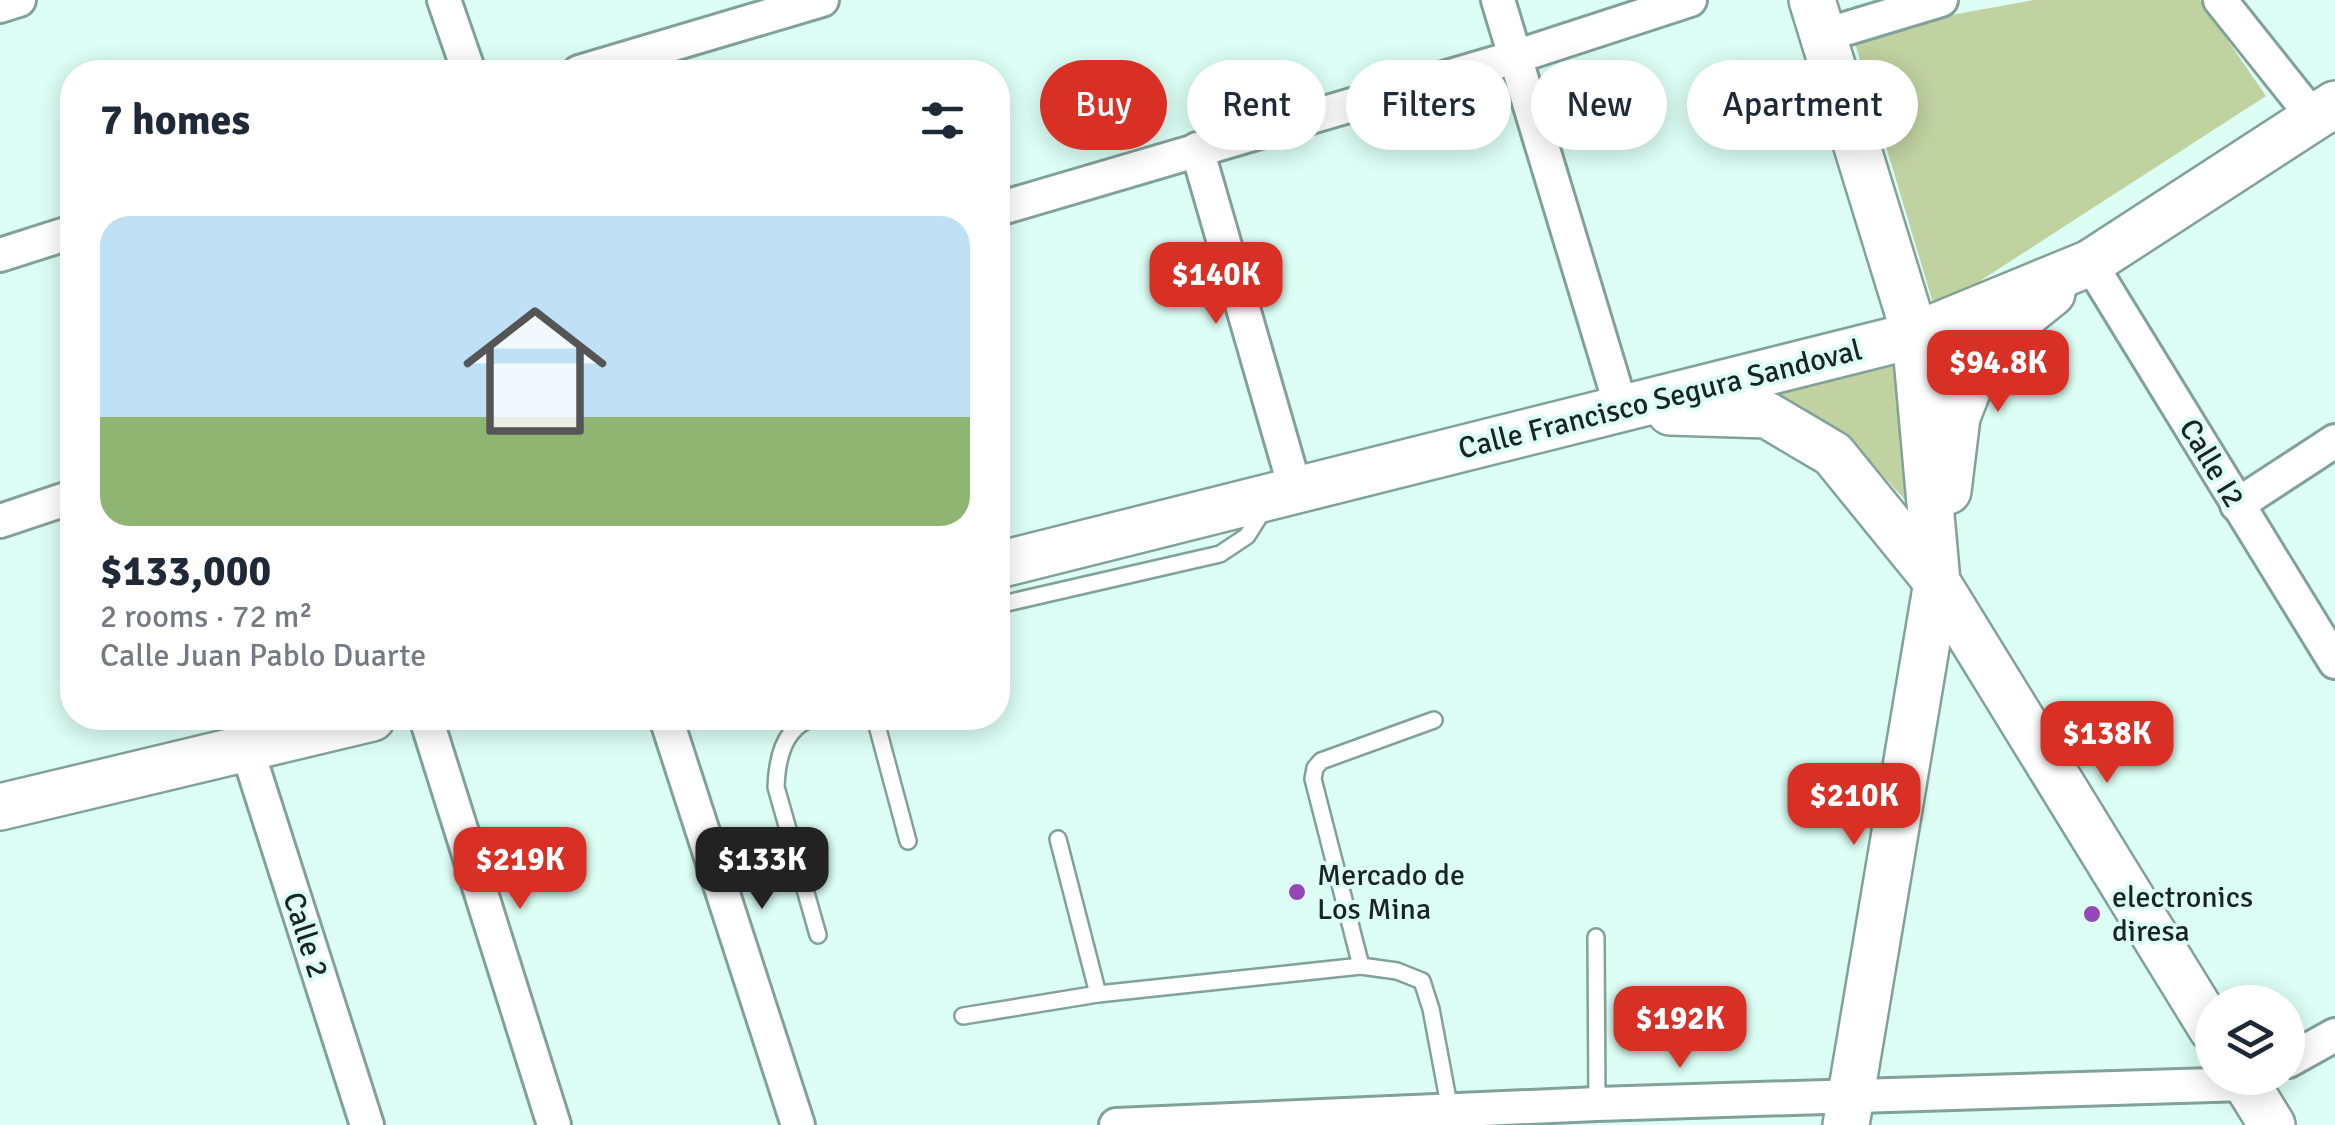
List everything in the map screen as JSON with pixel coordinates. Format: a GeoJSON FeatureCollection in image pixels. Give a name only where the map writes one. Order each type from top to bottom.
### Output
{"type":"FeatureCollection","features":[{"type":"Feature","properties":{"kind":"main road"},"geometry":{"type":"LineString","coordinates":[[1818,18],[1915,335],[1937,582]]}},
{"type":"Feature","properties":{"kind":"main road","name":"Calle Francisco Segura Sandoval"},"geometry":{"type":"LineString","coordinates":[[1010,561],[1915,335],[2090,263],[2324,111]]}},
{"type":"Feature","properties":{"kind":"main road"},"geometry":{"type":"LineString","coordinates":[[1848,1111],[1937,582],[1957,417],[1984,348],[2090,263]]}},
{"type":"Feature","properties":{"kind":"main road"},"geometry":{"type":"LineString","coordinates":[[1622,410],[1767,416],[1833,454],[1937,582],[2195,1001]]}},
{"type":"Feature","properties":{"kind":"main road"},"geometry":{"type":"LineString","coordinates":[[0,807],[318,730]]}},
{"type":"Feature","properties":{"kind":"main road"},"geometry":{"type":"LineString","coordinates":[[2257,1095],[2272,1125]]}},
{"type":"Feature","properties":{"kind":"street"},"geometry":{"type":"LineString","coordinates":[[0,6],[19,0]]}},
{"type":"Feature","properties":{"kind":"street"},"geometry":{"type":"LineString","coordinates":[[444,0],[465,60]]}},
{"type":"Feature","properties":{"kind":"street"},"geometry":{"type":"LineString","coordinates":[[620,60],[822,0]]}},
{"type":"Feature","properties":{"kind":"street"},"geometry":{"type":"LineString","coordinates":[[1498,0],[1622,410]]}},
{"type":"Feature","properties":{"kind":"street"},"geometry":{"type":"LineString","coordinates":[[1326,112],[1515,57],[1690,0]]}},
{"type":"Feature","properties":{"kind":"street"},"geometry":{"type":"LineString","coordinates":[[1818,18],[1942,0]]}},
{"type":"Feature","properties":{"kind":"street"},"geometry":{"type":"LineString","coordinates":[[2220,0],[2324,111]]}},
{"type":"Feature","properties":{"kind":"street"},"geometry":{"type":"LineString","coordinates":[[1010,206],[1194,150]]}},
{"type":"Feature","properties":{"kind":"street"},"geometry":{"type":"LineString","coordinates":[[1197,150],[1284,491]]}},
{"type":"Feature","properties":{"kind":"street"},"geometry":{"type":"LineString","coordinates":[[0,255],[60,236]]}},
{"type":"Feature","properties":{"kind":"street","name":"Calle I2"},"geometry":{"type":"LineString","coordinates":[[2090,263],[2335,662]]}},
{"type":"Feature","properties":{"kind":"street"},"geometry":{"type":"LineString","coordinates":[[2237,505],[2335,441]]}},
{"type":"Feature","properties":{"kind":"street"},"geometry":{"type":"LineString","coordinates":[[0,520],[60,501]]}},
{"type":"Feature","properties":{"kind":"street"},"geometry":{"type":"LineString","coordinates":[[430,730],[554,1125]]}},
{"type":"Feature","properties":{"kind":"street"},"geometry":{"type":"LineString","coordinates":[[670,730],[798,1125]]}},
{"type":"Feature","properties":{"kind":"street","name":"Calle 2"},"geometry":{"type":"LineString","coordinates":[[246,746],[367,1125]]}},
{"type":"Feature","properties":{"kind":"street"},"geometry":{"type":"LineString","coordinates":[[2305,1051],[2335,1034]]}},
{"type":"Feature","properties":{"kind":"street"},"geometry":{"type":"LineString","coordinates":[[1116,1125],[1450,1110],[1554,1116],[1597,1104],[1848,1111],[2195,1084]]}},
{"type":"Feature","properties":{"kind":"lane"},"geometry":{"type":"LineString","coordinates":[[1010,601],[1220,554],[1246,536],[1284,491]]}},
{"type":"Feature","properties":{"kind":"lane"},"geometry":{"type":"LineString","coordinates":[[1360,966],[1313,778],[1314,768],[1434,720]]}},
{"type":"Feature","properties":{"kind":"lane"},"geometry":{"type":"LineString","coordinates":[[795,730],[785,741],[777,766],[776,787],[818,935]]}},
{"type":"Feature","properties":{"kind":"lane"},"geometry":{"type":"LineString","coordinates":[[878,730],[908,841]]}},
{"type":"Feature","properties":{"kind":"lane"},"geometry":{"type":"LineString","coordinates":[[1058,839],[1098,994]]}},
{"type":"Feature","properties":{"kind":"lane"},"geometry":{"type":"LineString","coordinates":[[1596,937],[1597,1104]]}},
{"type":"Feature","properties":{"kind":"lane"},"geometry":{"type":"LineString","coordinates":[[963,1016],[1098,994],[1360,966],[1397,970],[1422,981],[1450,1110]]}},
{"type":"Feature","properties":{"kind":"green space"},"geometry":{"type":"Polygon","coordinates":[[[2034,0],[2200,0],[2266,96],[1966,290],[1933,303],[1887,150],[1918,150],[1918,60],[1860,60],[1852,33],[2034,0]]]}},
{"type":"Feature","properties":{"kind":"green space"},"geometry":{"type":"Polygon","coordinates":[[[1895,358],[1908,503],[1848,438],[1728,399],[1895,358]]]}},
{"type":"Feature","properties":{"kind":"place","name":"Mercado de Los Mina"},"geometry":{"type":"Point","coordinates":[1297,892]}},
{"type":"Feature","properties":{"kind":"place","name":"electronics diresa"},"geometry":{"type":"Point","coordinates":[2092,914]}}]}
